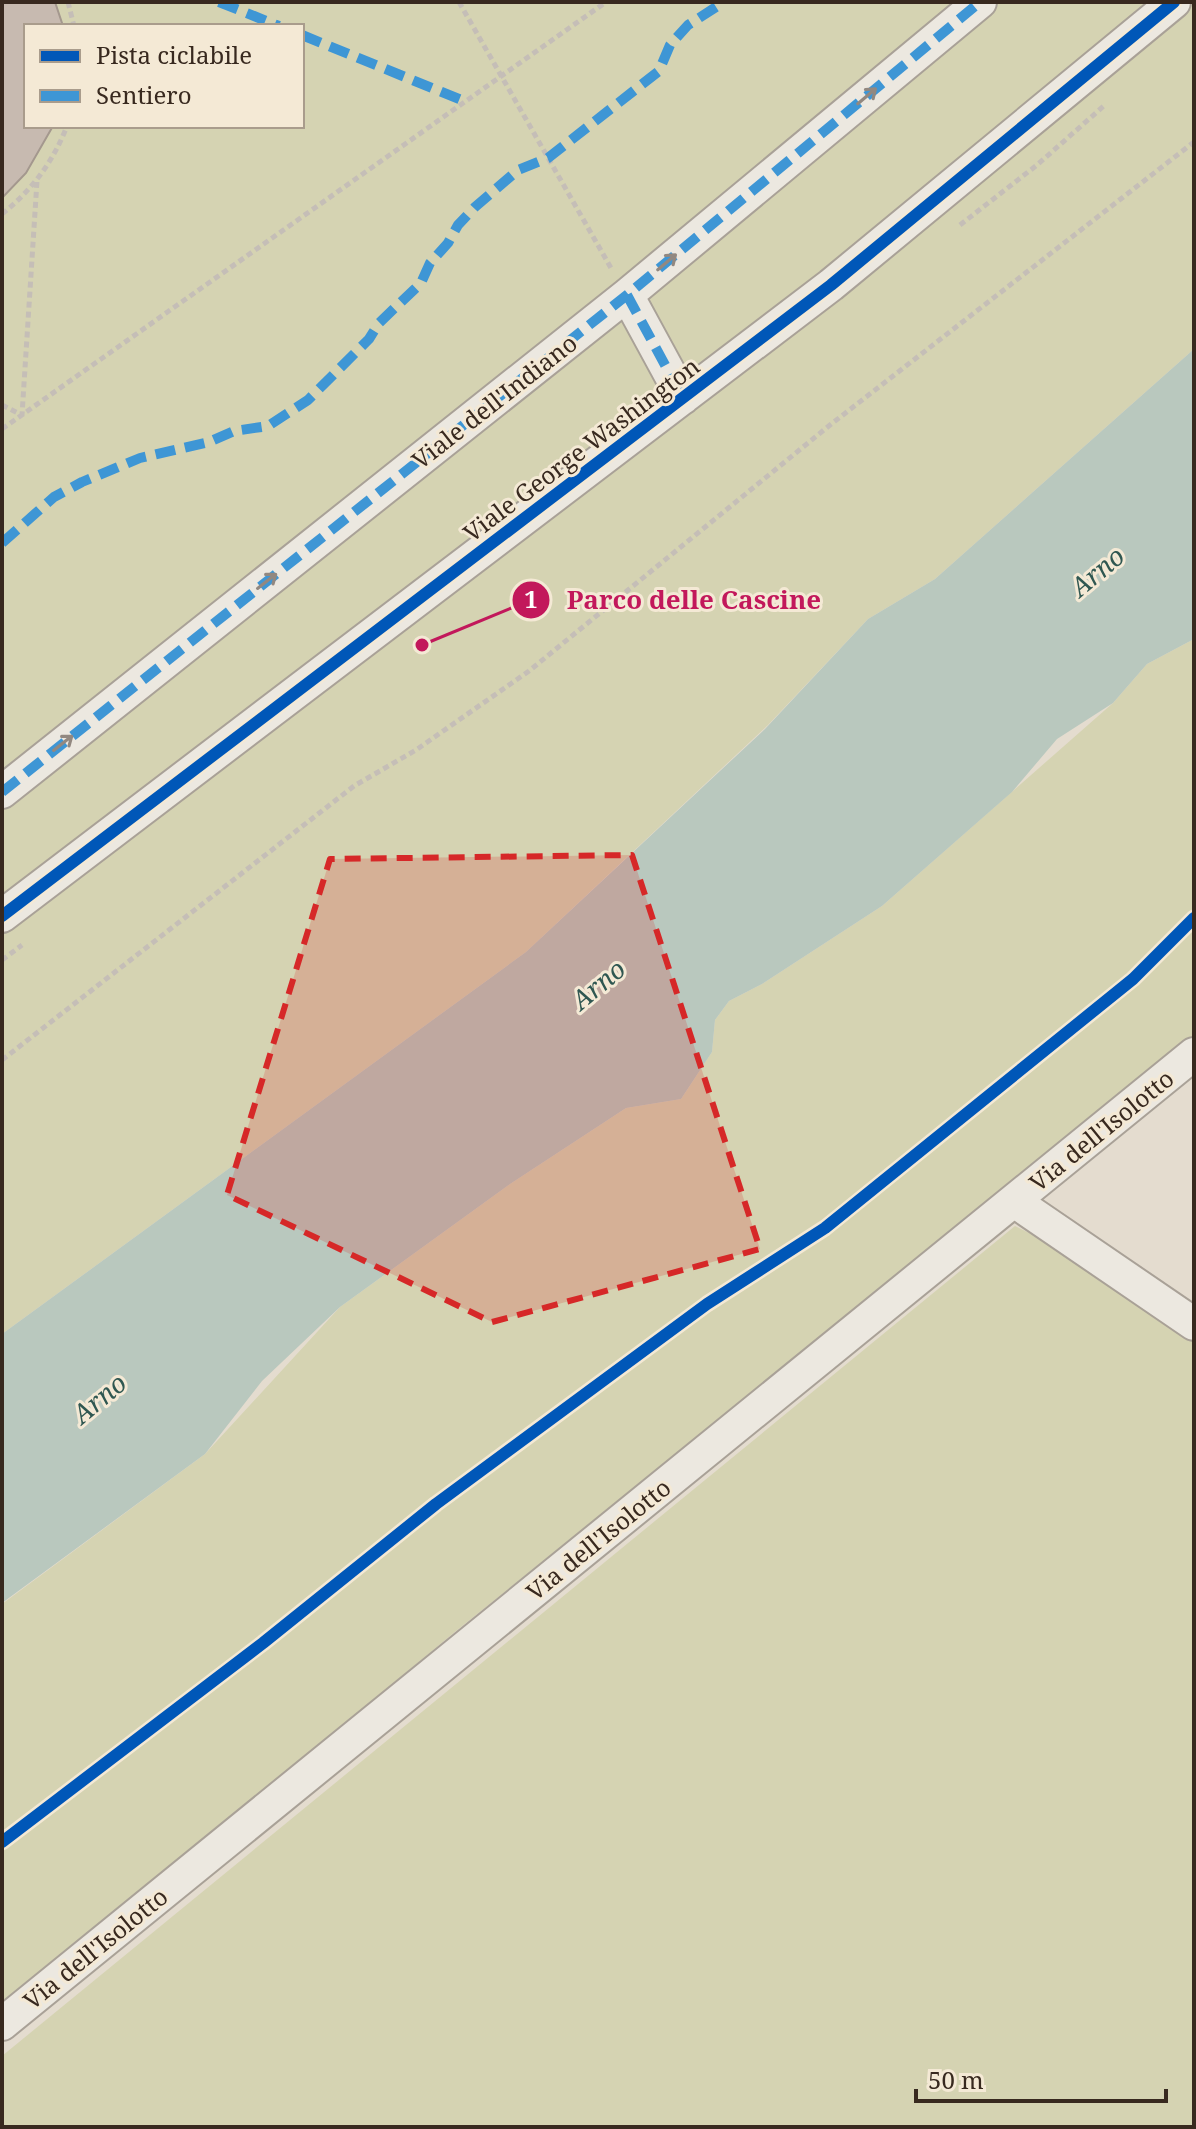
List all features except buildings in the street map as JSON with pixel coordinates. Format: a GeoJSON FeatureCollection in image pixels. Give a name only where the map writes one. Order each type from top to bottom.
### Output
{"type":"FeatureCollection","features":[{"type":"Feature","properties":{"kind":"street","name":"Viale dell'Indiano"},"geometry":{"type":"LineString","coordinates":[[2,792],[627,295],[980,2]]}},
{"type":"Feature","properties":{"kind":"street","name":"Viale George Washington"},"geometry":{"type":"LineString","coordinates":[[2,916],[843,275],[1174,2]]}},
{"type":"Feature","properties":{"kind":"street","name":"Viale George Washington"},"geometry":{"type":"LineString","coordinates":[[627,295],[683,398]]}},
{"type":"Feature","properties":{"kind":"street","name":"Via dell'Isolotto"},"geometry":{"type":"LineString","coordinates":[[2,2024],[1194,1054]]}},
{"type":"Feature","properties":{"kind":"street"},"geometry":{"type":"LineString","coordinates":[[1014,1201],[1194,1324]]}},
{"type":"Feature","properties":{"kind":"path"},"geometry":{"type":"LineString","coordinates":[[68,2],[74,24]]}},
{"type":"Feature","properties":{"kind":"path"},"geometry":{"type":"LineString","coordinates":[[459,2],[627,295]]}},
{"type":"Feature","properties":{"kind":"path"},"geometry":{"type":"LineString","coordinates":[[2,429],[606,2]]}},
{"type":"Feature","properties":{"kind":"path"},"geometry":{"type":"LineString","coordinates":[[2,214],[37,181],[52,159],[66,128]]}},
{"type":"Feature","properties":{"kind":"path"},"geometry":{"type":"LineString","coordinates":[[2,1060],[354,786],[416,750],[529,671],[830,425],[1194,142]]}},
{"type":"Feature","properties":{"kind":"path"},"geometry":{"type":"LineString","coordinates":[[22,415],[37,181]]}},
{"type":"Feature","properties":{"kind":"path"},"geometry":{"type":"LineString","coordinates":[[2,405],[22,415]]}},
{"type":"Feature","properties":{"kind":"highlighted area"},"geometry":{"type":"Polygon","coordinates":[[[632,855],[760,1249],[492,1322],[227,1195],[330,859],[632,855]]]}},
{"type":"Feature","properties":{"kind":"shaded area"},"geometry":{"type":"Polygon","coordinates":[[[2,2],[1194,2],[1194,349],[935,579],[868,619],[768,725],[526,952],[2,1334],[2,2]]]}},
{"type":"Feature","properties":{"kind":"shaded area"},"geometry":{"type":"Polygon","coordinates":[[[1194,639],[1194,1039],[456,1631],[2,2010],[2,1604],[205,1454],[340,1307],[510,1184],[626,1108],[681,1099],[712,1052],[715,1020],[729,1001],[762,984],[882,906],[1113,703],[1147,664],[1194,639]]]}},
{"type":"Feature","properties":{"kind":"shaded area"},"geometry":{"type":"Polygon","coordinates":[[[1015,1226],[1064,1250],[1194,1338],[1194,2127],[2,2127],[2,2056],[1015,1226]]]}},
{"type":"Feature","properties":{"kind":"water","name":"Arno"},"geometry":{"type":"Polygon","coordinates":[[[1194,349],[1194,639],[1147,664],[1113,703],[1057,739],[1012,792],[882,906],[762,984],[729,1001],[715,1020],[712,1052],[681,1099],[626,1108],[510,1184],[340,1307],[262,1381],[205,1454],[2,1603],[2,1334],[526,952],[765,729],[868,619],[935,579],[1194,349]]]}},
{"type":"Feature","properties":{"kind":"marked path"},"geometry":{"type":"LineString","coordinates":[[219,2],[274,24]]}},
{"type":"Feature","properties":{"kind":"marked path"},"geometry":{"type":"LineString","coordinates":[[2,543],[54,497],[82,482],[140,458],[209,442],[234,431],[268,426],[308,400],[369,339],[379,323],[421,283],[430,263],[475,207],[518,170],[548,158],[659,71],[670,45],[688,25],[724,2]]}},
{"type":"Feature","properties":{"kind":"marked path"},"geometry":{"type":"LineString","coordinates":[[2,792],[627,295],[980,2]]}},
{"type":"Feature","properties":{"kind":"marked path"},"geometry":{"type":"LineString","coordinates":[[304,36],[464,101]]}},
{"type":"Feature","properties":{"kind":"marked path"},"geometry":{"type":"LineString","coordinates":[[627,295],[683,398]]}},
{"type":"Feature","properties":{"kind":"cycle path"},"geometry":{"type":"LineString","coordinates":[[2,916],[831,285],[1174,2]]}},
{"type":"Feature","properties":{"kind":"cycle path"},"geometry":{"type":"LineString","coordinates":[[2,1842],[263,1643],[436,1504],[707,1304],[825,1228],[1133,979],[1194,918]]}},
{"type":"Feature","properties":{"kind":"place","name":"Parco delle Cascine"},"geometry":{"type":"Point","coordinates":[422,645]}}]}
